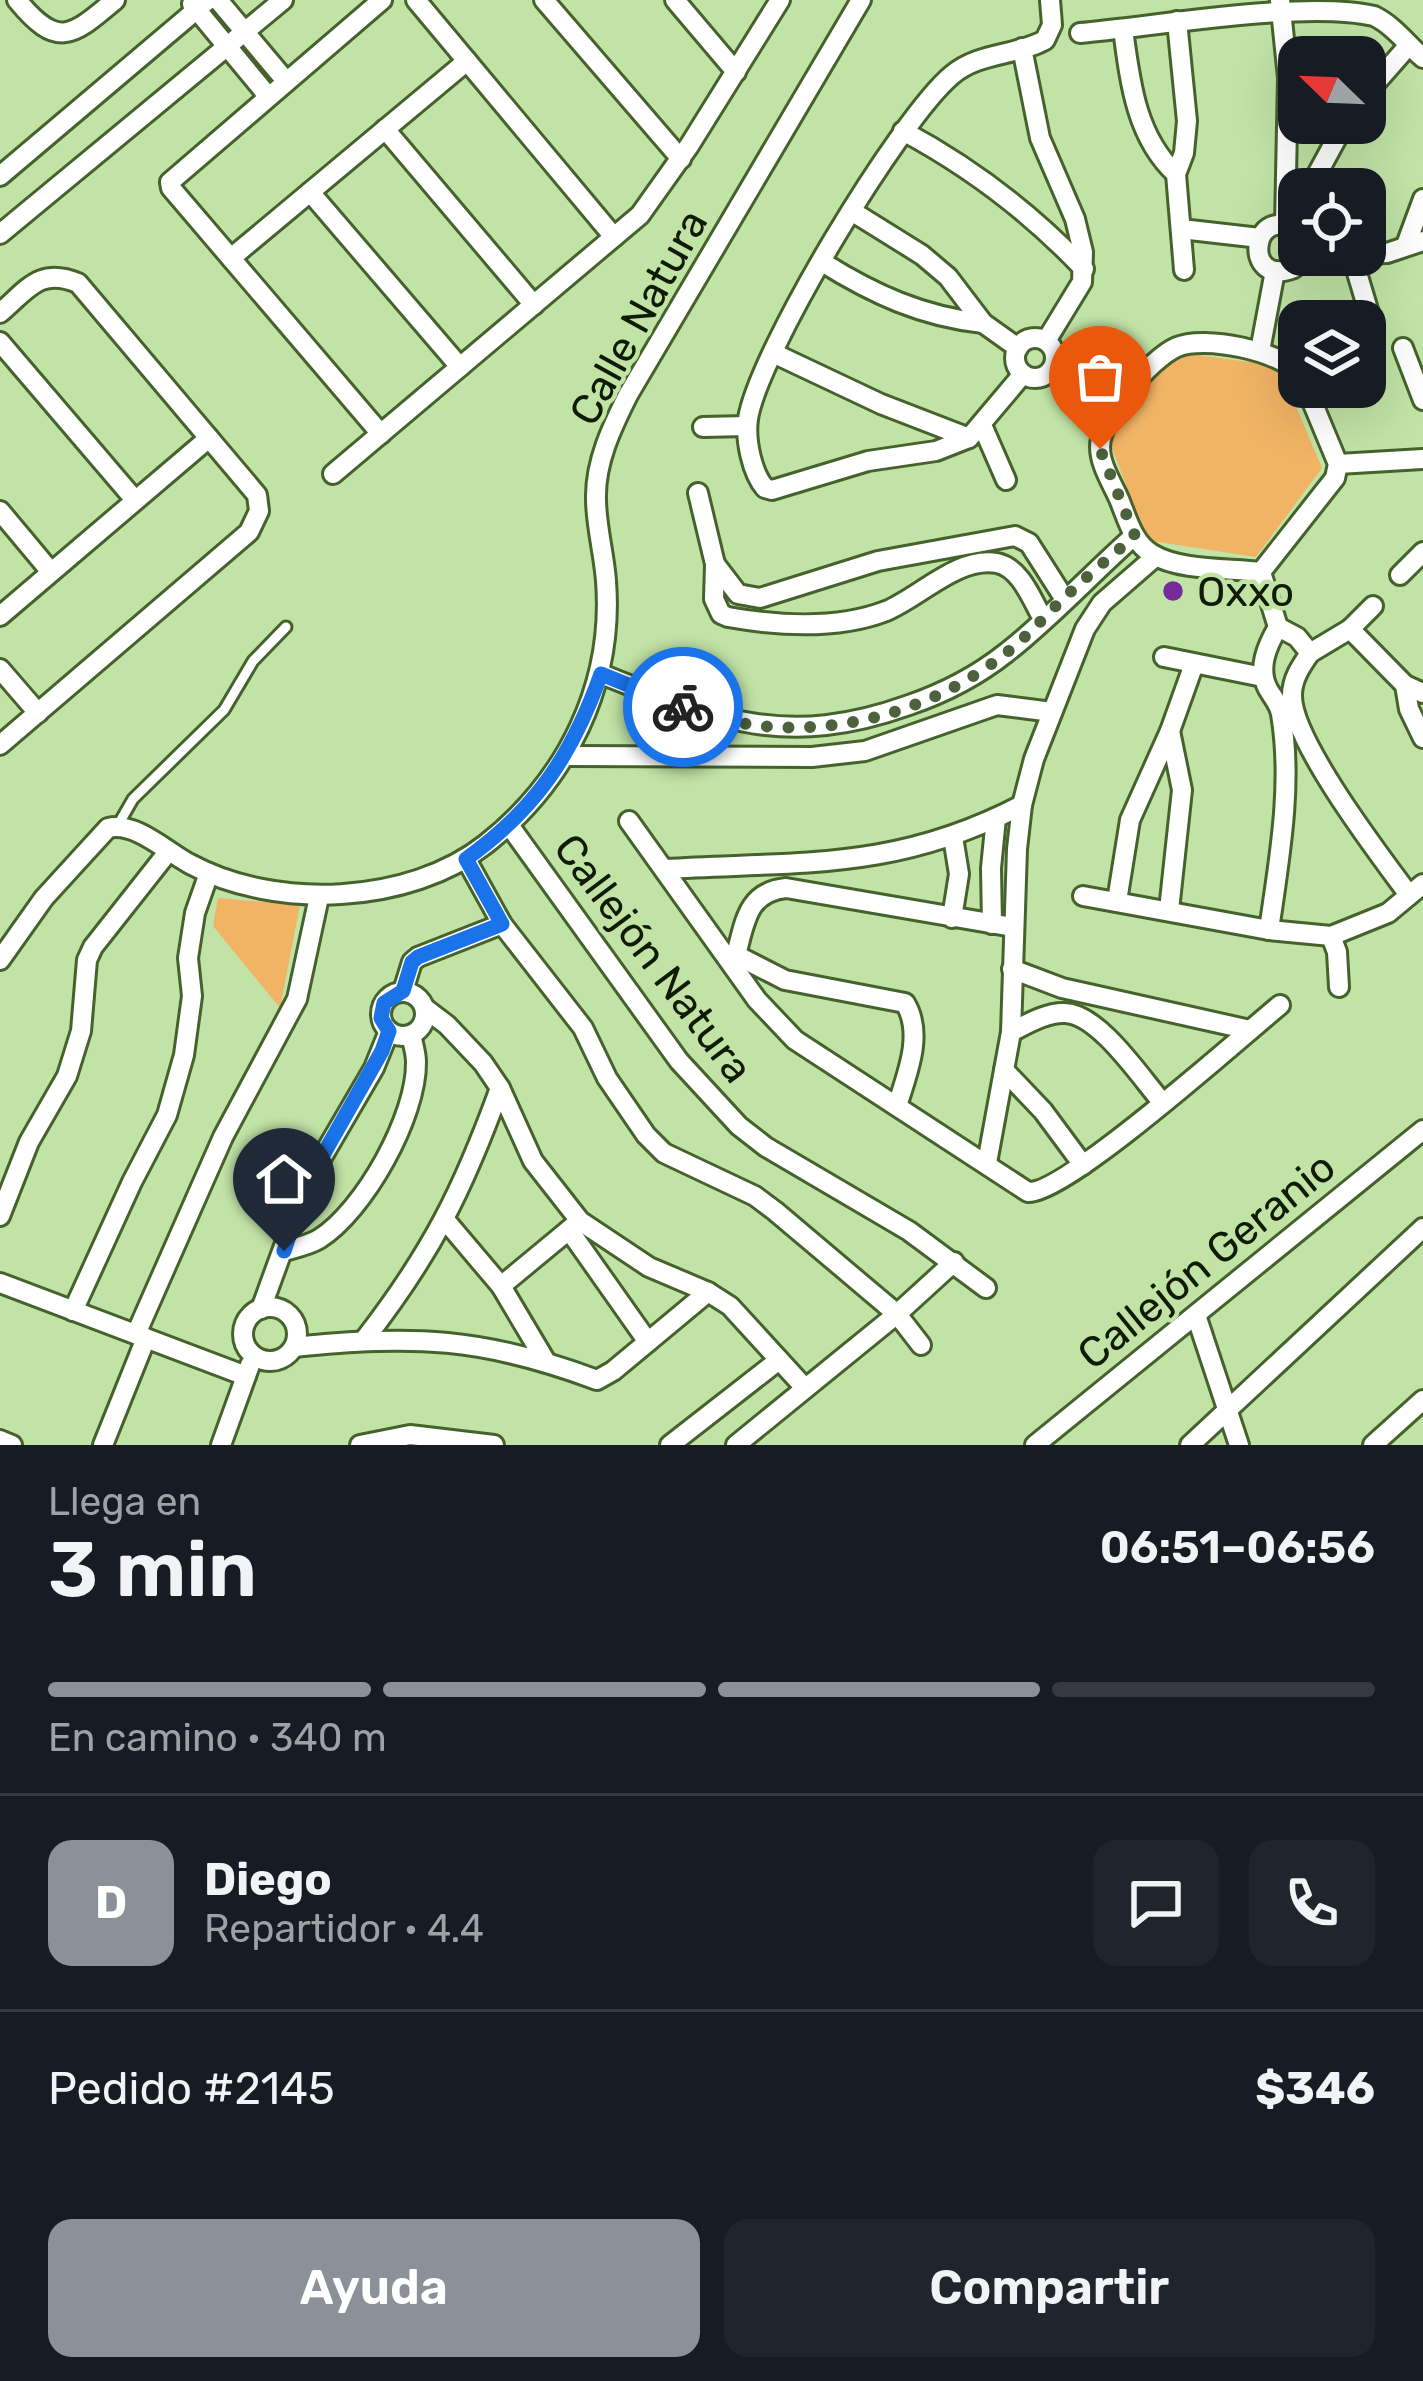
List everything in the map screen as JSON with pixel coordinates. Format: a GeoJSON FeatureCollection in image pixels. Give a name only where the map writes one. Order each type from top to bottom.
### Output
{"type":"FeatureCollection","features":[{"type":"Feature","properties":{"kind":"street"},"geometry":{"type":"LineString","coordinates":[[17,0],[37,24],[65,33],[77,32],[115,0]]}},
{"type":"Feature","properties":{"kind":"street"},"geometry":{"type":"LineString","coordinates":[[218,0],[286,81]]}},
{"type":"Feature","properties":{"kind":"street"},"geometry":{"type":"LineString","coordinates":[[0,235],[283,0]]}},
{"type":"Feature","properties":{"kind":"street"},"geometry":{"type":"LineString","coordinates":[[381,434],[170,182],[382,0]]}},
{"type":"Feature","properties":{"kind":"street"},"geometry":{"type":"LineString","coordinates":[[416,0],[614,237]]}},
{"type":"Feature","properties":{"kind":"street"},"geometry":{"type":"LineString","coordinates":[[544,0],[681,159]]}},
{"type":"Feature","properties":{"kind":"street"},"geometry":{"type":"LineString","coordinates":[[675,0],[736,72]]}},
{"type":"Feature","properties":{"kind":"street"},"geometry":{"type":"LineString","coordinates":[[333,474],[640,215],[681,159],[780,0]]}},
{"type":"Feature","properties":{"kind":"street","name":"Calle Natura"},"geometry":{"type":"LineString","coordinates":[[118,825],[209,873],[320,897],[422,878],[466,859],[509,825],[566,756],[601,674],[607,582],[596,496],[610,433],[640,374],[861,0]]}},
{"type":"Feature","properties":{"kind":"street"},"geometry":{"type":"LineString","coordinates":[[1046,341],[1074,298],[1084,269],[1075,219],[1040,138],[1052,25],[1050,0]]}},
{"type":"Feature","properties":{"kind":"street"},"geometry":{"type":"LineString","coordinates":[[0,176],[198,3],[268,96]]}},
{"type":"Feature","properties":{"kind":"street"},"geometry":{"type":"LineString","coordinates":[[1279,3],[1292,168]]}},
{"type":"Feature","properties":{"kind":"street"},"geometry":{"type":"LineString","coordinates":[[1023,374],[975,432],[936,451],[868,461],[772,490],[757,475],[747,427],[755,393],[773,353],[822,262],[903,131],[956,71],[988,56],[1050,41],[1279,3],[1353,10],[1390,26],[1416,52],[1386,77]]}},
{"type":"Feature","properties":{"kind":"street"},"geometry":{"type":"LineString","coordinates":[[1177,21],[1187,121],[1176,174],[1184,270]]}},
{"type":"Feature","properties":{"kind":"street"},"geometry":{"type":"LineString","coordinates":[[1123,29],[1143,129],[1156,155],[1176,174]]}},
{"type":"Feature","properties":{"kind":"street"},"geometry":{"type":"LineString","coordinates":[[231,258],[467,61]]}},
{"type":"Feature","properties":{"kind":"street"},"geometry":{"type":"LineString","coordinates":[[385,129],[534,304]]}},
{"type":"Feature","properties":{"kind":"street"},"geometry":{"type":"LineString","coordinates":[[903,131],[997,188],[1084,269]]}},
{"type":"Feature","properties":{"kind":"street"},"geometry":{"type":"LineString","coordinates":[[310,192],[460,367]]}},
{"type":"Feature","properties":{"kind":"street"},"geometry":{"type":"LineString","coordinates":[[1386,254],[1414,243],[1423,200]]}},
{"type":"Feature","properties":{"kind":"street"},"geometry":{"type":"LineString","coordinates":[[853,212],[922,255],[948,277],[983,322],[1018,348]]}},
{"type":"Feature","properties":{"kind":"street"},"geometry":{"type":"LineString","coordinates":[[1278,226],[1270,227],[1260,238],[1260,258],[1278,271]]}},
{"type":"Feature","properties":{"kind":"street"},"geometry":{"type":"LineString","coordinates":[[1181,229],[1260,238]]}},
{"type":"Feature","properties":{"kind":"street"},"geometry":{"type":"LineString","coordinates":[[822,262],[903,305],[983,322]]}},
{"type":"Feature","properties":{"kind":"street"},"geometry":{"type":"LineString","coordinates":[[1260,351],[1275,271]]}},
{"type":"Feature","properties":{"kind":"street"},"geometry":{"type":"LineString","coordinates":[[0,313],[42,277],[61,276],[78,283],[257,494],[259,511],[249,532],[0,745]]}},
{"type":"Feature","properties":{"kind":"street"},"geometry":{"type":"LineString","coordinates":[[1028,340],[1046,341],[1055,355],[1051,371],[1037,378],[1023,374],[1016,362],[1018,348],[1028,340]]}},
{"type":"Feature","properties":{"kind":"street"},"geometry":{"type":"LineString","coordinates":[[0,342],[135,500]]}},
{"type":"Feature","properties":{"kind":"street"},"geometry":{"type":"LineString","coordinates":[[1261,572],[1155,557],[1135,536],[1100,449],[1111,415],[1149,369],[1175,347],[1190,343],[1278,356]]}},
{"type":"Feature","properties":{"kind":"street"},"geometry":{"type":"LineString","coordinates":[[1402,348],[1417,366],[1423,400]]}},
{"type":"Feature","properties":{"kind":"street"},"geometry":{"type":"LineString","coordinates":[[773,353],[881,404],[975,432],[1006,480]]}},
{"type":"Feature","properties":{"kind":"street"},"geometry":{"type":"LineString","coordinates":[[1051,371],[1111,415]]}},
{"type":"Feature","properties":{"kind":"street"},"geometry":{"type":"LineString","coordinates":[[1261,572],[1329,490],[1338,464],[1315,408]]}},
{"type":"Feature","properties":{"kind":"street"},"geometry":{"type":"LineString","coordinates":[[704,427],[747,427]]}},
{"type":"Feature","properties":{"kind":"street"},"geometry":{"type":"LineString","coordinates":[[0,616],[209,438]]}},
{"type":"Feature","properties":{"kind":"street"},"geometry":{"type":"LineString","coordinates":[[1338,464],[1423,459]]}},
{"type":"Feature","properties":{"kind":"street"},"geometry":{"type":"LineString","coordinates":[[698,493],[715,564],[714,599],[721,614],[817,624],[861,619],[890,609],[964,558],[1004,537],[1024,538],[1064,598]]}},
{"type":"Feature","properties":{"kind":"street"},"geometry":{"type":"LineString","coordinates":[[0,511],[51,572]]}},
{"type":"Feature","properties":{"kind":"street"},"geometry":{"type":"LineString","coordinates":[[601,674],[697,712],[757,726],[815,729],[866,721],[967,680],[1005,654],[1135,536]]}},
{"type":"Feature","properties":{"kind":"street"},"geometry":{"type":"LineString","coordinates":[[1400,575],[1423,552]]}},
{"type":"Feature","properties":{"kind":"street"},"geometry":{"type":"LineString","coordinates":[[1003,925],[1022,805],[1085,629],[1102,603],[1155,557]]}},
{"type":"Feature","properties":{"kind":"street"},"geometry":{"type":"LineString","coordinates":[[715,564],[738,594],[760,598],[878,561],[964,558],[989,562],[1010,568],[1043,619]]}},
{"type":"Feature","properties":{"kind":"street"},"geometry":{"type":"LineString","coordinates":[[1261,572],[1278,627],[1267,651],[1263,677]]}},
{"type":"Feature","properties":{"kind":"street"},"geometry":{"type":"LineString","coordinates":[[760,598],[766,621]]}},
{"type":"Feature","properties":{"kind":"street"},"geometry":{"type":"LineString","coordinates":[[1269,930],[1284,805],[1285,704],[1310,653],[1351,628],[1373,606]]}},
{"type":"Feature","properties":{"kind":"street"},"geometry":{"type":"LineString","coordinates":[[1278,627],[1297,637],[1310,653]]}},
{"type":"Feature","properties":{"kind":"street"},"geometry":{"type":"LineString","coordinates":[[1351,628],[1414,689],[1409,709],[1423,738]]}},
{"type":"Feature","properties":{"kind":"street"},"geometry":{"type":"LineString","coordinates":[[1082,896],[1269,930],[1331,936],[1372,922],[1416,890],[1335,791],[1285,704],[1263,677],[1164,657]]}},
{"type":"Feature","properties":{"kind":"street"},"geometry":{"type":"LineString","coordinates":[[1117,901],[1130,820],[1194,664]]}},
{"type":"Feature","properties":{"kind":"street"},"geometry":{"type":"LineString","coordinates":[[0,669],[38,713]]}},
{"type":"Feature","properties":{"kind":"street"},"geometry":{"type":"LineString","coordinates":[[566,756],[812,757],[865,751],[997,705],[1052,712]]}},
{"type":"Feature","properties":{"kind":"street"},"geometry":{"type":"LineString","coordinates":[[1169,910],[1182,790],[1170,731]]}},
{"type":"Feature","properties":{"kind":"street"},"geometry":{"type":"LineString","coordinates":[[665,869],[835,863],[907,851],[953,837],[1022,805]]}},
{"type":"Feature","properties":{"kind":"street"},"geometry":{"type":"LineString","coordinates":[[987,1163],[1011,1032],[1012,969],[991,868],[996,818]]}},
{"type":"Feature","properties":{"kind":"street"},"geometry":{"type":"LineString","coordinates":[[629,821],[795,1040],[1018,1187],[1037,1193],[1083,1165],[1280,1005]]}},
{"type":"Feature","properties":{"kind":"street"},"geometry":{"type":"LineString","coordinates":[[0,961],[44,898],[95,839],[118,825]]}},
{"type":"Feature","properties":{"kind":"street","name":"Callejón Natura"},"geometry":{"type":"LineString","coordinates":[[509,825],[679,1060],[739,1126],[954,1262],[986,1288]]}},
{"type":"Feature","properties":{"kind":"street"},"geometry":{"type":"LineString","coordinates":[[952,917],[959,874],[953,837]]}},
{"type":"Feature","properties":{"kind":"street"},"geometry":{"type":"LineString","coordinates":[[0,1216],[29,1142],[67,1076],[81,1031],[87,960],[93,947],[168,852]]}},
{"type":"Feature","properties":{"kind":"street"},"geometry":{"type":"LineString","coordinates":[[466,859],[502,924],[583,1028],[608,1078],[646,1135],[664,1153],[776,1210],[897,1314],[921,1345]]}},
{"type":"Feature","properties":{"kind":"street"},"geometry":{"type":"LineString","coordinates":[[73,1311],[167,1115],[184,1055],[192,996],[188,958],[209,873]]}},
{"type":"Feature","properties":{"kind":"street"},"geometry":{"type":"LineString","coordinates":[[734,960],[750,907],[759,895],[771,890],[813,890],[1003,925]]}},
{"type":"Feature","properties":{"kind":"street"},"geometry":{"type":"LineString","coordinates":[[104,1445],[141,1336],[223,1137],[297,999],[320,897]]}},
{"type":"Feature","properties":{"kind":"street"},"geometry":{"type":"LineString","coordinates":[[403,991],[418,957],[502,924]]}},
{"type":"Feature","properties":{"kind":"street"},"geometry":{"type":"LineString","coordinates":[[1331,936],[1340,987]]}},
{"type":"Feature","properties":{"kind":"street"},"geometry":{"type":"LineString","coordinates":[[734,960],[785,980],[905,1003],[914,1032],[897,1106]]}},
{"type":"Feature","properties":{"kind":"street"},"geometry":{"type":"LineString","coordinates":[[1012,969],[1062,988],[1250,1030]]}},
{"type":"Feature","properties":{"kind":"street"},"geometry":{"type":"LineString","coordinates":[[261,1309],[307,1183],[374,1068],[389,1031],[381,1010],[389,997],[403,991],[418,996],[425,1010],[464,1042],[500,1088],[533,1161],[648,1342]]}},
{"type":"Feature","properties":{"kind":"street"},"geometry":{"type":"LineString","coordinates":[[411,1035],[423,1024],[425,1010]]}},
{"type":"Feature","properties":{"kind":"street"},"geometry":{"type":"LineString","coordinates":[[1011,1032],[1064,1012],[1080,1016],[1113,1044],[1162,1102]]}},
{"type":"Feature","properties":{"kind":"street"},"geometry":{"type":"LineString","coordinates":[[389,1031],[411,1035]]}},
{"type":"Feature","properties":{"kind":"street"},"geometry":{"type":"LineString","coordinates":[[284,1251],[318,1240],[353,1210],[376,1176],[413,1084],[416,1062],[411,1035]]}},
{"type":"Feature","properties":{"kind":"street"},"geometry":{"type":"LineString","coordinates":[[1004,1070],[1083,1165]]}},
{"type":"Feature","properties":{"kind":"street"},"geometry":{"type":"LineString","coordinates":[[364,1340],[446,1221],[500,1088]]}},
{"type":"Feature","properties":{"kind":"street","name":"Callejón Geranio"},"geometry":{"type":"LineString","coordinates":[[1035,1445],[1423,1130]]}},
{"type":"Feature","properties":{"kind":"street"},"geometry":{"type":"LineString","coordinates":[[446,1221],[501,1286],[545,1360]]}},
{"type":"Feature","properties":{"kind":"street"},"geometry":{"type":"LineString","coordinates":[[574,1226],[649,1267],[708,1292],[747,1321],[805,1388]]}},
{"type":"Feature","properties":{"kind":"street"},"geometry":{"type":"LineString","coordinates":[[501,1286],[574,1226]]}},
{"type":"Feature","properties":{"kind":"street"},"geometry":{"type":"LineString","coordinates":[[1190,1445],[1423,1228]]}},
{"type":"Feature","properties":{"kind":"street"},"geometry":{"type":"LineString","coordinates":[[736,1445],[954,1262]]}},
{"type":"Feature","properties":{"kind":"street"},"geometry":{"type":"LineString","coordinates":[[0,1309],[4,1285],[246,1376]]}},
{"type":"Feature","properties":{"kind":"street"},"geometry":{"type":"LineString","coordinates":[[294,1347],[423,1338],[545,1360],[597,1380],[708,1292]]}},
{"type":"Feature","properties":{"kind":"street"},"geometry":{"type":"LineString","coordinates":[[261,1309],[279,1309],[294,1320],[294,1347],[271,1361],[253,1355],[244,1330],[261,1309]]}},
{"type":"Feature","properties":{"kind":"street"},"geometry":{"type":"LineString","coordinates":[[1196,1315],[1239,1445]]}},
{"type":"Feature","properties":{"kind":"street"},"geometry":{"type":"LineString","coordinates":[[220,1445],[253,1355]]}},
{"type":"Feature","properties":{"kind":"street"},"geometry":{"type":"LineString","coordinates":[[670,1445],[778,1360]]}},
{"type":"Feature","properties":{"kind":"street"},"geometry":{"type":"LineString","coordinates":[[1373,1445],[1423,1400]]}},
{"type":"Feature","properties":{"kind":"street"},"geometry":{"type":"LineString","coordinates":[[360,1445],[410,1435],[494,1445]]}},
{"type":"Feature","properties":{"kind":"street"},"geometry":{"type":"LineString","coordinates":[[0,1440],[13,1445]]}},
{"type":"Feature","properties":{"kind":"lane"},"geometry":{"type":"LineString","coordinates":[[118,825],[133,799],[224,710],[253,661],[286,627]]}},
{"type":"Feature","properties":{"kind":"shaded area"},"geometry":{"type":"Polygon","coordinates":[[[1175,352],[1278,366],[1278,408],[1297,408],[1322,468],[1256,557],[1152,541],[1143,531],[1108,437],[1175,352]]]}},
{"type":"Feature","properties":{"kind":"shaded area"},"geometry":{"type":"Polygon","coordinates":[[[218,898],[300,905],[280,1008],[213,926],[218,898]]]}},
{"type":"Feature","properties":{"kind":"way so far"},"geometry":{"type":"LineString","coordinates":[[683,707],[757,726],[815,729],[866,721],[967,680],[1005,654],[1135,536],[1100,449]]}},
{"type":"Feature","properties":{"kind":"place","name":"Oxxo"},"geometry":{"type":"Point","coordinates":[1173,591]}},
{"type":"Feature","properties":{"kind":"route"},"geometry":{"type":"LineString","coordinates":[[284,1251],[307,1183],[382,1051],[389,1031],[381,1018],[384,1003],[403,991],[418,957],[502,924],[466,859],[509,825],[554,774],[601,674],[683,707]]}}]}
